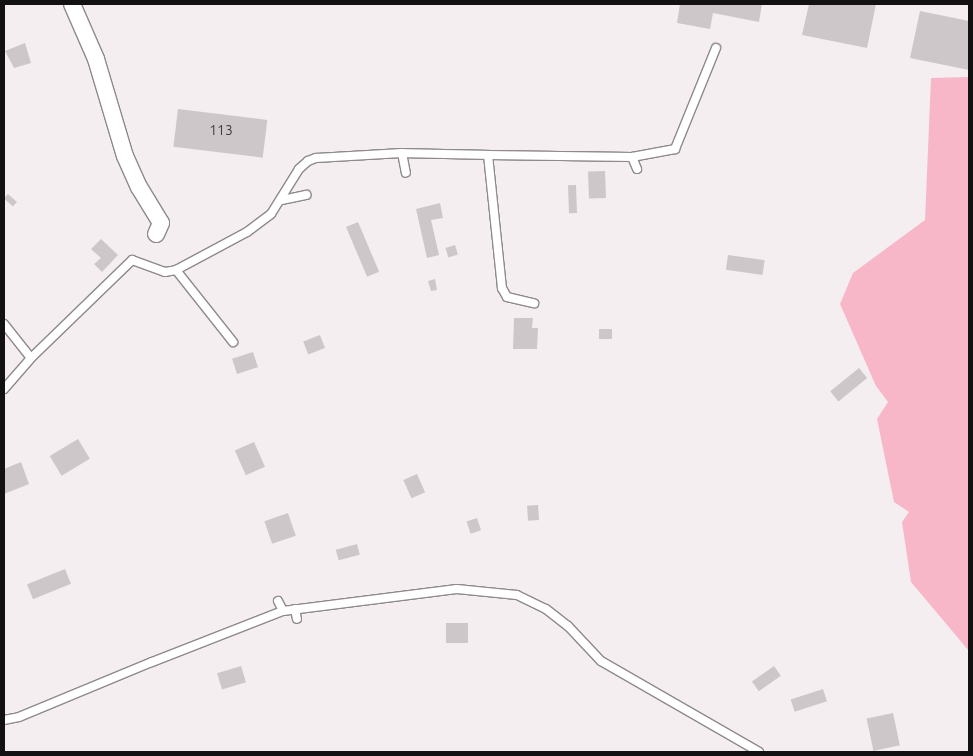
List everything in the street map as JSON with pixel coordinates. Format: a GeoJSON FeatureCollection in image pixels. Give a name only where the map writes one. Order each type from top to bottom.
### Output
{"type":"FeatureCollection","features":[{"type":"Feature","properties":{"kind":"street"},"geometry":{"type":"LineString","coordinates":[[72,4],[96,59],[124,156],[139,187],[161,223],[156,234]]}},
{"type":"Feature","properties":{"kind":"lane"},"geometry":{"type":"LineString","coordinates":[[4,388],[31,358],[132,260],[165,272],[176,270],[248,232],[271,214],[282,200],[299,169],[308,161],[316,158],[402,153],[632,157],[675,149],[716,48]]}},
{"type":"Feature","properties":{"kind":"lane"},"geometry":{"type":"LineString","coordinates":[[402,153],[406,173]]}},
{"type":"Feature","properties":{"kind":"lane"},"geometry":{"type":"LineString","coordinates":[[488,155],[502,288],[507,297],[534,303]]}},
{"type":"Feature","properties":{"kind":"lane"},"geometry":{"type":"LineString","coordinates":[[632,157],[637,169]]}},
{"type":"Feature","properties":{"kind":"lane"},"geometry":{"type":"LineString","coordinates":[[282,200],[306,195]]}},
{"type":"Feature","properties":{"kind":"lane"},"geometry":{"type":"LineString","coordinates":[[176,270],[232,342]]}},
{"type":"Feature","properties":{"kind":"lane"},"geometry":{"type":"LineString","coordinates":[[4,324],[31,358]]}},
{"type":"Feature","properties":{"kind":"lane"},"geometry":{"type":"LineString","coordinates":[[4,720],[18,717],[283,611],[457,589],[517,595],[546,609],[568,626],[601,660],[759,752]]}},
{"type":"Feature","properties":{"kind":"lane"},"geometry":{"type":"LineString","coordinates":[[278,601],[283,611]]}},
{"type":"Feature","properties":{"kind":"lane"},"geometry":{"type":"LineString","coordinates":[[295,609],[297,620]]}},
{"type":"Feature","properties":{"kind":"shaded area"},"geometry":{"type":"Polygon","coordinates":[[[969,77],[969,651],[911,582],[902,522],[909,512],[894,502],[877,419],[888,402],[876,386],[840,304],[853,273],[925,220],[931,78],[969,77]]]}},
{"type":"Feature","properties":{"kind":"building"},"geometry":{"type":"Polygon","coordinates":[[[680,4],[762,4],[759,22],[713,13],[710,29],[677,23],[680,4]]]}},
{"type":"Feature","properties":{"kind":"building"},"geometry":{"type":"Polygon","coordinates":[[[809,4],[876,4],[867,48],[802,35],[809,4]]]}},
{"type":"Feature","properties":{"kind":"building"},"geometry":{"type":"Polygon","coordinates":[[[920,11],[969,21],[969,70],[910,58],[920,11]]]}},
{"type":"Feature","properties":{"kind":"building"},"geometry":{"type":"Polygon","coordinates":[[[25,43],[31,63],[14,68],[5,51],[25,43]]]}},
{"type":"Feature","properties":{"kind":"building"},"geometry":{"type":"Polygon","coordinates":[[[178,109],[267,120],[263,158],[173,147],[178,109]]]}},
{"type":"Feature","properties":{"kind":"building"},"geometry":{"type":"Polygon","coordinates":[[[605,171],[606,198],[589,199],[588,172],[605,171]]]}},
{"type":"Feature","properties":{"kind":"building"},"geometry":{"type":"Polygon","coordinates":[[[568,185],[576,185],[577,213],[569,213],[568,185]]]}},
{"type":"Feature","properties":{"kind":"building"},"geometry":{"type":"Polygon","coordinates":[[[8,194],[17,202],[13,206],[4,198],[8,194]]]}},
{"type":"Feature","properties":{"kind":"building"},"geometry":{"type":"Polygon","coordinates":[[[440,203],[443,218],[431,220],[439,255],[427,258],[416,209],[440,203]]]}},
{"type":"Feature","properties":{"kind":"building"},"geometry":{"type":"Polygon","coordinates":[[[358,222],[379,272],[367,277],[346,227],[358,222]]]}},
{"type":"Feature","properties":{"kind":"building"},"geometry":{"type":"Polygon","coordinates":[[[101,239],[118,255],[102,272],[94,264],[101,258],[91,249],[101,239]]]}},
{"type":"Feature","properties":{"kind":"building"},"geometry":{"type":"Polygon","coordinates":[[[455,245],[458,255],[448,257],[445,248],[455,245]]]}},
{"type":"Feature","properties":{"kind":"building"},"geometry":{"type":"Polygon","coordinates":[[[728,255],[765,260],[763,275],[726,270],[728,255]]]}},
{"type":"Feature","properties":{"kind":"building"},"geometry":{"type":"Polygon","coordinates":[[[435,279],[437,290],[431,291],[428,281],[435,279]]]}},
{"type":"Feature","properties":{"kind":"building"},"geometry":{"type":"Polygon","coordinates":[[[514,318],[533,318],[532,328],[538,328],[537,349],[513,349],[514,318]]]}},
{"type":"Feature","properties":{"kind":"building"},"geometry":{"type":"Polygon","coordinates":[[[599,329],[612,329],[612,339],[599,339],[599,329]]]}},
{"type":"Feature","properties":{"kind":"building"},"geometry":{"type":"Polygon","coordinates":[[[320,335],[325,348],[308,355],[303,341],[320,335]]]}},
{"type":"Feature","properties":{"kind":"building"},"geometry":{"type":"Polygon","coordinates":[[[253,352],[258,367],[237,374],[232,359],[253,352]]]}},
{"type":"Feature","properties":{"kind":"building"},"geometry":{"type":"Polygon","coordinates":[[[859,368],[867,378],[838,401],[830,391],[859,368]]]}},
{"type":"Feature","properties":{"kind":"building"},"geometry":{"type":"Polygon","coordinates":[[[78,439],[90,459],[62,476],[50,456],[78,439]]]}},
{"type":"Feature","properties":{"kind":"building"},"geometry":{"type":"Polygon","coordinates":[[[254,442],[265,467],[246,475],[235,451],[254,442]]]}},
{"type":"Feature","properties":{"kind":"building"},"geometry":{"type":"Polygon","coordinates":[[[21,462],[29,484],[4,494],[4,469],[21,462]]]}},
{"type":"Feature","properties":{"kind":"building"},"geometry":{"type":"Polygon","coordinates":[[[417,474],[425,492],[411,498],[403,480],[417,474]]]}},
{"type":"Feature","properties":{"kind":"building"},"geometry":{"type":"Polygon","coordinates":[[[538,505],[539,520],[528,521],[527,506],[538,505]]]}},
{"type":"Feature","properties":{"kind":"building"},"geometry":{"type":"Polygon","coordinates":[[[288,513],[296,536],[272,544],[264,521],[288,513]]]}},
{"type":"Feature","properties":{"kind":"building"},"geometry":{"type":"Polygon","coordinates":[[[477,518],[481,530],[471,534],[467,521],[477,518]]]}},
{"type":"Feature","properties":{"kind":"building"},"geometry":{"type":"Polygon","coordinates":[[[357,544],[360,555],[339,560],[336,550],[357,544]]]}},
{"type":"Feature","properties":{"kind":"building"},"geometry":{"type":"Polygon","coordinates":[[[65,569],[71,584],[33,599],[27,584],[65,569]]]}},
{"type":"Feature","properties":{"kind":"building"},"geometry":{"type":"Polygon","coordinates":[[[446,623],[468,623],[468,643],[446,643],[446,623]]]}},
{"type":"Feature","properties":{"kind":"building"},"geometry":{"type":"Polygon","coordinates":[[[241,666],[246,682],[222,690],[217,673],[241,666]]]}},
{"type":"Feature","properties":{"kind":"building"},"geometry":{"type":"Polygon","coordinates":[[[774,666],[781,676],[759,691],[752,681],[774,666]]]}},
{"type":"Feature","properties":{"kind":"building"},"geometry":{"type":"Polygon","coordinates":[[[823,689],[827,701],[795,712],[791,700],[823,689]]]}},
{"type":"Feature","properties":{"kind":"building"},"geometry":{"type":"Polygon","coordinates":[[[893,713],[900,745],[873,751],[867,719],[893,713]]]}}]}
